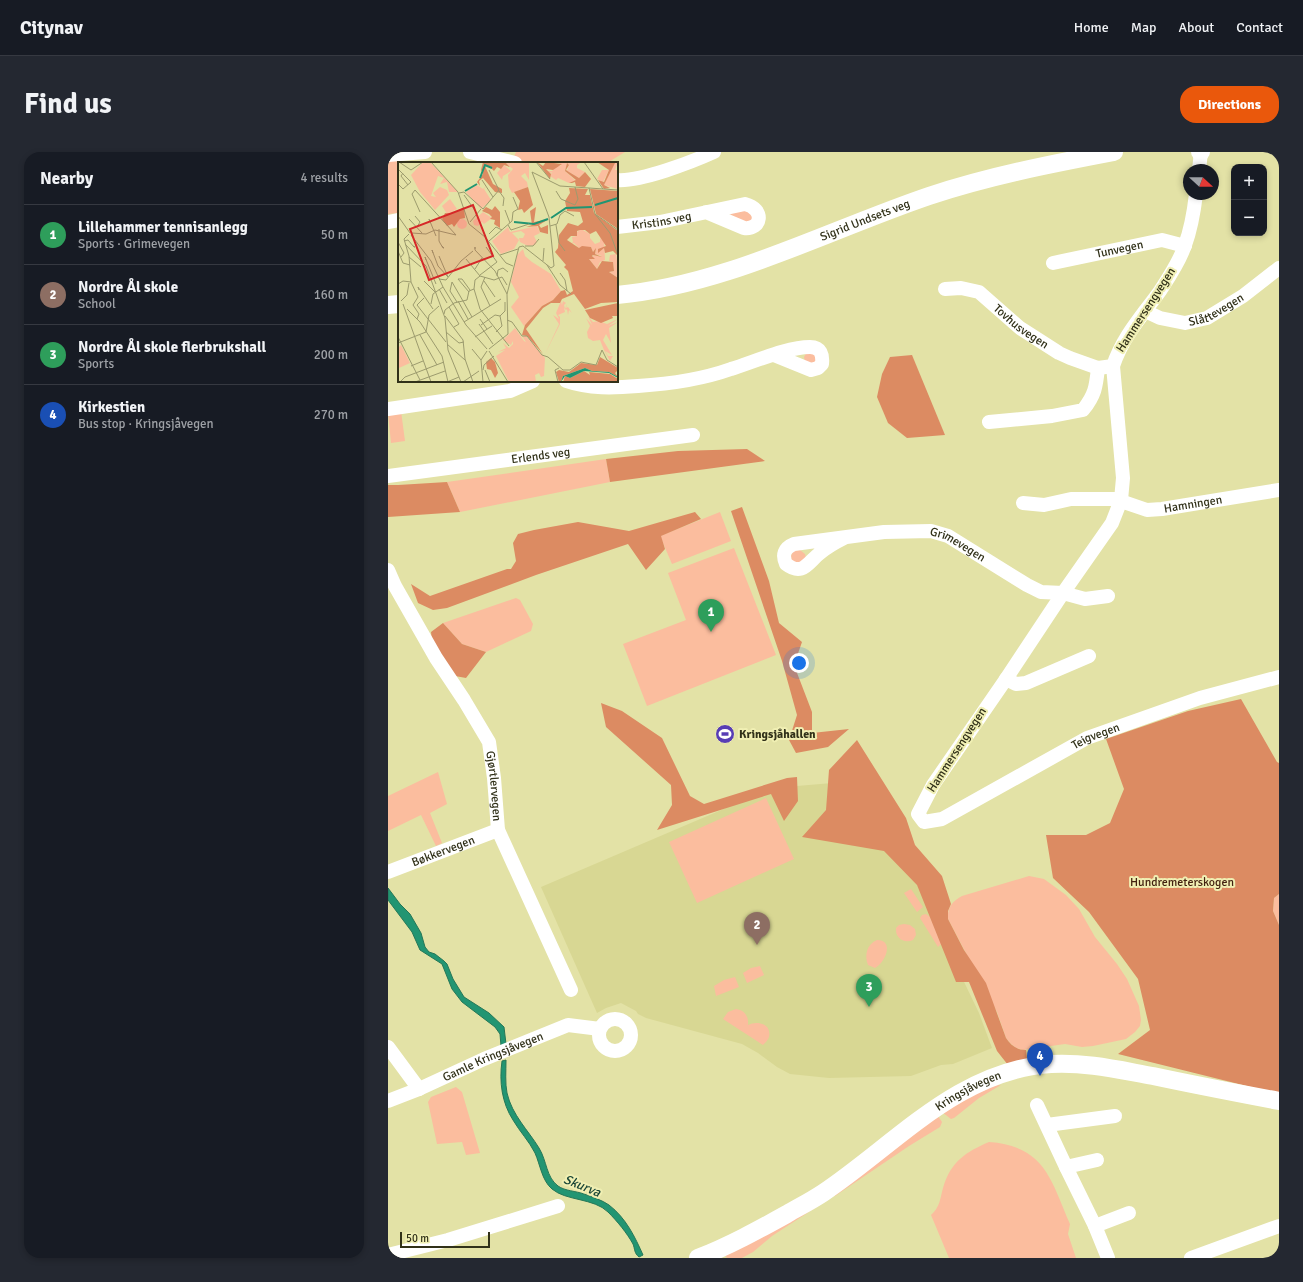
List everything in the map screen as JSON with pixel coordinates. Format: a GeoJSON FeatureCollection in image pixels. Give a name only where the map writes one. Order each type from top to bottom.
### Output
{"type":"FeatureCollection","features":[{"type":"Feature","properties":{"kind":"street"},"geometry":{"type":"LineString","coordinates":[[388,155],[425,152]]}},
{"type":"Feature","properties":{"kind":"street"},"geometry":{"type":"LineString","coordinates":[[470,152],[511,162]]}},
{"type":"Feature","properties":{"kind":"street"},"geometry":{"type":"LineString","coordinates":[[618,180],[650,174],[714,152]]}},
{"type":"Feature","properties":{"kind":"street","name":"Sigrid Undsets veg"},"geometry":{"type":"LineString","coordinates":[[618,295],[664,288],[755,262],[928,196],[994,176],[1114,152]]}},
{"type":"Feature","properties":{"kind":"street"},"geometry":{"type":"LineString","coordinates":[[1200,164],[1201,152]]}},
{"type":"Feature","properties":{"kind":"street","name":"Hammersengvegen"},"geometry":{"type":"LineString","coordinates":[[924,822],[918,814],[933,785],[1006,679],[1062,593],[1112,523],[1120,500],[1123,478],[1113,366],[1118,350],[1128,333],[1160,290],[1185,246],[1195,200]]}},
{"type":"Feature","properties":{"kind":"street","name":"Kristins veg"},"geometry":{"type":"LineString","coordinates":[[618,227],[660,222],[706,212]]}},
{"type":"Feature","properties":{"kind":"street"},"geometry":{"type":"LineString","coordinates":[[388,222],[398,220]]}},
{"type":"Feature","properties":{"kind":"street","name":"Tunvegen"},"geometry":{"type":"LineString","coordinates":[[1054,263],[1162,240],[1185,246]]}},
{"type":"Feature","properties":{"kind":"street","name":"Slåttevegen"},"geometry":{"type":"LineString","coordinates":[[1145,311],[1160,318],[1185,323],[1207,318],[1243,296],[1278,271]]}},
{"type":"Feature","properties":{"kind":"street","name":"Tovhusvegen"},"geometry":{"type":"LineString","coordinates":[[945,289],[961,288],[979,292],[1020,328],[1047,346],[1070,358],[1098,368],[1113,366]]}},
{"type":"Feature","properties":{"kind":"street"},"geometry":{"type":"LineString","coordinates":[[388,305],[398,304]]}},
{"type":"Feature","properties":{"kind":"street"},"geometry":{"type":"LineString","coordinates":[[570,382],[586,386],[619,387],[672,384],[724,372],[774,355]]}},
{"type":"Feature","properties":{"kind":"street"},"geometry":{"type":"LineString","coordinates":[[989,422],[1052,416],[1083,410],[1091,400],[1097,384],[1098,368]]}},
{"type":"Feature","properties":{"kind":"street"},"geometry":{"type":"LineString","coordinates":[[388,409],[510,391],[531,382]]}},
{"type":"Feature","properties":{"kind":"street","name":"Erlends veg"},"geometry":{"type":"LineString","coordinates":[[388,476],[693,435]]}},
{"type":"Feature","properties":{"kind":"street","name":"Hamningen"},"geometry":{"type":"LineString","coordinates":[[1120,500],[1147,510],[1162,509],[1273,491],[1279,500]]}},
{"type":"Feature","properties":{"kind":"street"},"geometry":{"type":"LineString","coordinates":[[1023,503],[1044,505],[1071,499],[1120,500]]}},
{"type":"Feature","properties":{"kind":"street","name":"Grimevegen"},"geometry":{"type":"LineString","coordinates":[[844,538],[884,532],[931,531],[948,536],[1041,592],[1062,593]]}},
{"type":"Feature","properties":{"kind":"street","name":"Gjørtlervegen"},"geometry":{"type":"LineString","coordinates":[[388,570],[395,586],[436,658],[464,700],[489,742],[494,778],[498,830],[571,990]]}},
{"type":"Feature","properties":{"kind":"street"},"geometry":{"type":"LineString","coordinates":[[1062,593],[1086,599],[1108,596]]}},
{"type":"Feature","properties":{"kind":"street"},"geometry":{"type":"LineString","coordinates":[[1006,679],[1016,684],[1026,683],[1089,656]]}},
{"type":"Feature","properties":{"kind":"street","name":"Teigvegen"},"geometry":{"type":"LineString","coordinates":[[924,822],[942,819],[1087,738],[1200,698],[1279,677]]}},
{"type":"Feature","properties":{"kind":"street","name":"Bøkkervegen"},"geometry":{"type":"LineString","coordinates":[[388,872],[498,830]]}},
{"type":"Feature","properties":{"kind":"street","name":"Gamle Kringsjåvegen"},"geometry":{"type":"LineString","coordinates":[[388,1101],[419,1089],[484,1059],[568,1025],[600,1029]]}},
{"type":"Feature","properties":{"kind":"street"},"geometry":{"type":"LineString","coordinates":[[388,1047],[419,1089]]}},
{"type":"Feature","properties":{"kind":"street","name":"Kringsjåvegen"},"geometry":{"type":"LineString","coordinates":[[698,1258],[721,1249],[755,1232],[823,1193],[939,1105],[977,1084],[1006,1072],[1051,1064],[1092,1065],[1279,1101]]}},
{"type":"Feature","properties":{"kind":"street"},"geometry":{"type":"LineString","coordinates":[[1037,1105],[1096,1226],[1108,1258]]}},
{"type":"Feature","properties":{"kind":"street"},"geometry":{"type":"LineString","coordinates":[[1047,1125],[1115,1116]]}},
{"type":"Feature","properties":{"kind":"street"},"geometry":{"type":"LineString","coordinates":[[1066,1167],[1097,1160]]}},
{"type":"Feature","properties":{"kind":"street"},"geometry":{"type":"LineString","coordinates":[[388,1255],[448,1240],[558,1206]]}},
{"type":"Feature","properties":{"kind":"street"},"geometry":{"type":"LineString","coordinates":[[1096,1226],[1129,1213]]}},
{"type":"Feature","properties":{"kind":"street"},"geometry":{"type":"LineString","coordinates":[[1191,1258],[1279,1226]]}},
{"type":"Feature","properties":{"kind":"shaded area"},"geometry":{"type":"Polygon","coordinates":[[[516,152],[625,152],[609,162],[526,162],[513,159],[516,152]]]}},
{"type":"Feature","properties":{"kind":"shaded area"},"geometry":{"type":"Polygon","coordinates":[[[402,160],[402,162],[398,162],[398,213],[388,214],[388,161],[402,160]]]}},
{"type":"Feature","properties":{"kind":"shaded area"},"geometry":{"type":"Polygon","coordinates":[[[749,210],[753,219],[746,225],[728,213],[749,210]]]}},
{"type":"Feature","properties":{"kind":"shaded area"},"geometry":{"type":"Polygon","coordinates":[[[807,352],[817,354],[815,364],[805,362],[804,357],[807,352]]]}},
{"type":"Feature","properties":{"kind":"shaded area"},"geometry":{"type":"Polygon","coordinates":[[[401,411],[405,441],[391,443],[388,413],[401,411]]]}},
{"type":"Feature","properties":{"kind":"shaded area"},"geometry":{"type":"Polygon","coordinates":[[[606,459],[610,482],[460,512],[447,482],[606,459]]]}},
{"type":"Feature","properties":{"kind":"shaded area"},"geometry":{"type":"Polygon","coordinates":[[[720,512],[731,541],[672,564],[660,536],[720,512]]]}},
{"type":"Feature","properties":{"kind":"shaded area"},"geometry":{"type":"Polygon","coordinates":[[[734,548],[776,655],[647,706],[623,644],[686,620],[668,573],[734,548]]]}},
{"type":"Feature","properties":{"kind":"shaded area"},"geometry":{"type":"Polygon","coordinates":[[[800,550],[805,554],[806,558],[804,562],[792,562],[791,556],[793,551],[800,550]]]}},
{"type":"Feature","properties":{"kind":"shaded area"},"geometry":{"type":"Polygon","coordinates":[[[516,598],[520,600],[533,624],[531,631],[486,652],[462,644],[443,623],[516,598]]]}},
{"type":"Feature","properties":{"kind":"shaded area"},"geometry":{"type":"Polygon","coordinates":[[[438,772],[447,804],[430,813],[442,843],[436,846],[421,815],[388,831],[388,796],[438,772]]]}},
{"type":"Feature","properties":{"kind":"shaded area"},"geometry":{"type":"Polygon","coordinates":[[[856,781],[909,868],[979,1013],[992,1048],[953,1064],[941,1065],[911,1076],[829,1078],[790,1074],[742,1044],[646,1018],[621,1003],[597,1013],[541,887],[773,788],[856,781]]]}},
{"type":"Feature","properties":{"kind":"shaded area"},"geometry":{"type":"Polygon","coordinates":[[[766,798],[794,859],[697,903],[669,842],[766,798]]]}},
{"type":"Feature","properties":{"kind":"shaded area"},"geometry":{"type":"Polygon","coordinates":[[[1029,876],[1044,879],[1066,895],[1079,909],[1095,937],[1127,979],[1139,1006],[1141,1020],[1140,1026],[1126,1039],[1093,1046],[1082,1047],[1065,1044],[1023,1050],[1016,1048],[1006,1038],[997,1012],[948,919],[948,911],[951,905],[962,896],[1029,876]]]}},
{"type":"Feature","properties":{"kind":"shaded area"},"geometry":{"type":"Polygon","coordinates":[[[388,888],[410,914],[421,933],[425,947],[429,952],[435,954],[447,964],[453,979],[464,997],[489,1013],[504,1027],[506,1044],[501,1046],[500,1034],[495,1027],[462,1002],[452,989],[442,964],[420,950],[412,932],[388,900],[388,888]]]}},
{"type":"Feature","properties":{"kind":"shaded area"},"geometry":{"type":"Polygon","coordinates":[[[911,889],[923,907],[917,912],[904,893],[911,889]]]}},
{"type":"Feature","properties":{"kind":"shaded area"},"geometry":{"type":"Polygon","coordinates":[[[1279,894],[1279,925],[1273,911],[1274,898],[1279,894]]]}},
{"type":"Feature","properties":{"kind":"shaded area"},"geometry":{"type":"Polygon","coordinates":[[[926,914],[930,917],[942,943],[938,947],[920,918],[922,915],[926,914]]]}},
{"type":"Feature","properties":{"kind":"shaded area"},"geometry":{"type":"Polygon","coordinates":[[[899,925],[910,925],[915,929],[916,935],[913,940],[903,941],[897,935],[896,928],[899,925]]]}},
{"type":"Feature","properties":{"kind":"shaded area"},"geometry":{"type":"Polygon","coordinates":[[[877,940],[886,944],[887,948],[882,962],[875,968],[868,965],[866,954],[871,944],[877,940]]]}},
{"type":"Feature","properties":{"kind":"shaded area"},"geometry":{"type":"Polygon","coordinates":[[[760,966],[764,975],[747,983],[743,973],[751,968],[760,966]]]}},
{"type":"Feature","properties":{"kind":"shaded area"},"geometry":{"type":"Polygon","coordinates":[[[735,977],[739,987],[716,996],[714,986],[724,980],[735,977]]]}},
{"type":"Feature","properties":{"kind":"shaded area"},"geometry":{"type":"Polygon","coordinates":[[[736,1009],[745,1014],[748,1019],[748,1025],[759,1023],[766,1026],[769,1037],[763,1045],[723,1019],[728,1012],[736,1009]]]}},
{"type":"Feature","properties":{"kind":"shaded area"},"geometry":{"type":"Polygon","coordinates":[[[506,1060],[506,1085],[509,1101],[516,1115],[542,1153],[551,1178],[561,1188],[600,1200],[615,1210],[625,1222],[643,1255],[639,1257],[637,1255],[633,1244],[625,1231],[602,1207],[558,1193],[546,1182],[535,1153],[506,1107],[502,1092],[501,1077],[502,1061],[506,1060]]]}},
{"type":"Feature","properties":{"kind":"shaded area"},"geometry":{"type":"Polygon","coordinates":[[[1001,1085],[979,1098],[954,1118],[951,1119],[942,1112],[988,1086],[1001,1085]]]}},
{"type":"Feature","properties":{"kind":"shaded area"},"geometry":{"type":"Polygon","coordinates":[[[456,1087],[462,1092],[480,1153],[466,1155],[462,1142],[437,1144],[428,1102],[431,1097],[456,1087]]]}},
{"type":"Feature","properties":{"kind":"shaded area"},"geometry":{"type":"Polygon","coordinates":[[[938,1116],[942,1122],[940,1127],[835,1196],[835,1193],[938,1116]]]}},
{"type":"Feature","properties":{"kind":"shaded area"},"geometry":{"type":"Polygon","coordinates":[[[989,1142],[1008,1145],[1023,1150],[1034,1158],[1043,1168],[1051,1180],[1070,1224],[1068,1234],[1076,1258],[949,1258],[931,1215],[938,1206],[946,1179],[955,1164],[966,1154],[989,1142]]]}},
{"type":"Feature","properties":{"kind":"shaded area"},"geometry":{"type":"Polygon","coordinates":[[[818,1206],[772,1236],[753,1252],[742,1258],[727,1258],[724,1254],[818,1206]]]}},
{"type":"Feature","properties":{"kind":"green space"},"geometry":{"type":"Polygon","coordinates":[[[912,355],[945,435],[907,438],[888,423],[877,397],[882,374],[890,357],[912,355]]]}},
{"type":"Feature","properties":{"kind":"green space"},"geometry":{"type":"Polygon","coordinates":[[[747,449],[765,461],[610,482],[606,459],[678,451],[747,449]]]}},
{"type":"Feature","properties":{"kind":"green space"},"geometry":{"type":"Polygon","coordinates":[[[447,482],[460,512],[388,517],[388,485],[447,482]]]}},
{"type":"Feature","properties":{"kind":"green space"},"geometry":{"type":"Polygon","coordinates":[[[742,507],[769,581],[779,623],[802,642],[794,665],[812,712],[812,733],[849,729],[828,747],[796,753],[789,740],[797,715],[782,661],[731,511],[742,507]]]}},
{"type":"Feature","properties":{"kind":"green space"},"geometry":{"type":"Polygon","coordinates":[[[695,512],[701,519],[661,536],[665,549],[646,570],[628,544],[536,575],[447,608],[433,610],[418,603],[411,584],[430,596],[507,569],[511,569],[516,561],[513,543],[518,534],[578,522],[629,531],[695,512]]]}},
{"type":"Feature","properties":{"kind":"green space"},"geometry":{"type":"Polygon","coordinates":[[[443,623],[462,644],[486,652],[466,678],[455,676],[432,642],[431,632],[443,623]]]}},
{"type":"Feature","properties":{"kind":"green space","name":"Hundremeterskogen"},"geometry":{"type":"Polygon","coordinates":[[[1241,699],[1277,762],[1279,763],[1279,894],[1274,898],[1273,911],[1279,925],[1279,1094],[1118,1054],[1150,1030],[1138,979],[1089,912],[1053,878],[1046,835],[1086,835],[1110,823],[1124,789],[1106,739],[1188,711],[1241,699]]]}},
{"type":"Feature","properties":{"kind":"green space"},"geometry":{"type":"Polygon","coordinates":[[[601,703],[622,711],[662,738],[690,796],[704,804],[787,778],[797,777],[798,801],[784,821],[771,794],[657,830],[672,805],[671,785],[606,727],[601,703]]]}},
{"type":"Feature","properties":{"kind":"green space"},"geometry":{"type":"Polygon","coordinates":[[[857,740],[906,818],[915,845],[942,876],[951,904],[948,911],[948,919],[964,950],[986,983],[1006,1038],[1014,1047],[1026,1050],[1027,1059],[1008,1065],[997,1051],[969,982],[956,982],[917,885],[884,851],[802,837],[826,810],[829,770],[857,740]]]}},
{"type":"Feature","properties":{"kind":"place","name":"Lillehammer tennisanlegg"},"geometry":{"type":"Point","coordinates":[711,632]}},
{"type":"Feature","properties":{"kind":"place","name":"Kringsjåhallen"},"geometry":{"type":"Point","coordinates":[725,734]}},
{"type":"Feature","properties":{"kind":"place","name":"Nordre Ål skole"},"geometry":{"type":"Point","coordinates":[757,945]}},
{"type":"Feature","properties":{"kind":"place","name":"Nordre Ål skole flerbrukshall"},"geometry":{"type":"Point","coordinates":[869,1007]}},
{"type":"Feature","properties":{"kind":"place","name":"Kirkestien"},"geometry":{"type":"Point","coordinates":[1040,1076]}},
{"type":"Feature","properties":{"kind":"water label","name":"Skurva"},"geometry":{"type":"Point","coordinates":[582,1186]}}]}
